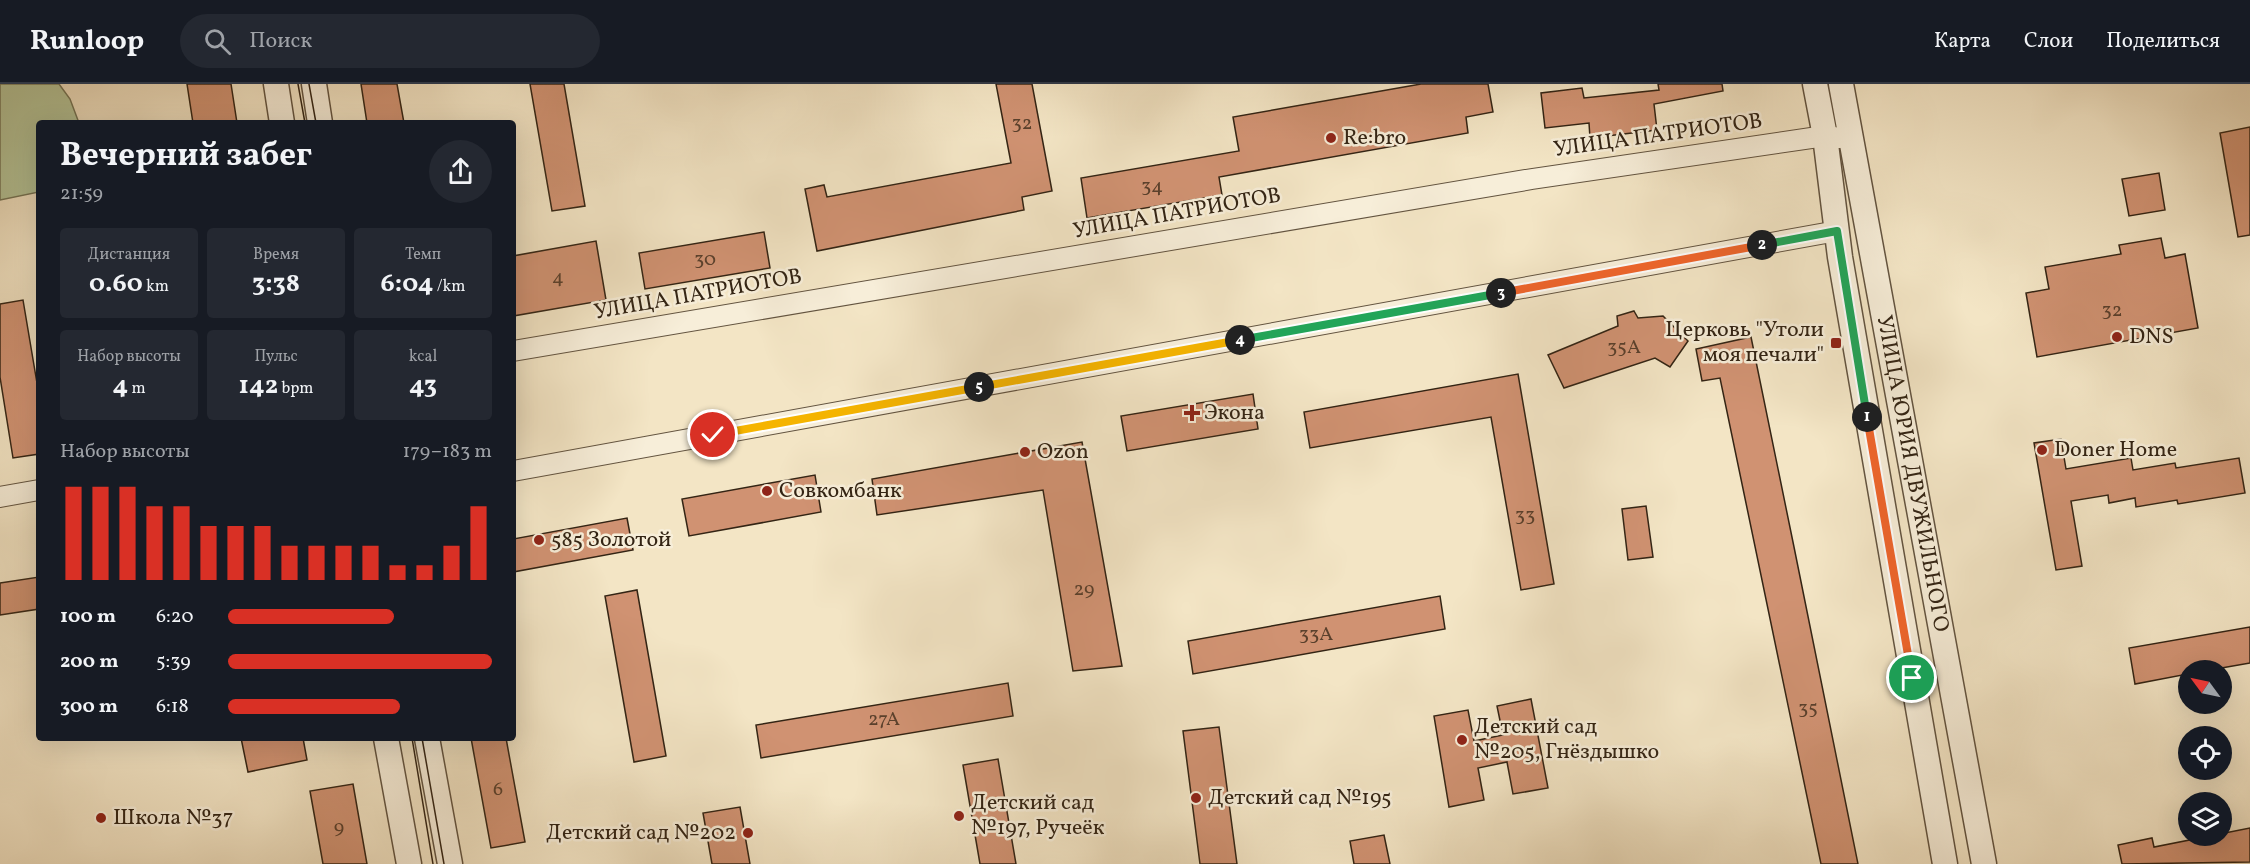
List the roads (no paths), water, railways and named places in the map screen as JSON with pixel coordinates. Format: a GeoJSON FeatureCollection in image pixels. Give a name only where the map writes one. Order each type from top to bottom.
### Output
{"type":"FeatureCollection","features":[{"type":"Feature","properties":{"kind":"street"},"geometry":{"type":"LineString","coordinates":[[276,84],[282,120]]}},
{"type":"Feature","properties":{"kind":"street"},"geometry":{"type":"LineString","coordinates":[[314,84],[320,120]]}},
{"type":"Feature","properties":{"kind":"street","name":"УЛИЦА ЮРИЯ ДВУЖИЛЬНОГО"},"geometry":{"type":"LineString","coordinates":[[1815,84],[1825,136],[1837,231],[1945,864]]}},
{"type":"Feature","properties":{"kind":"street","name":"УЛИЦА ЮРИЯ ДВУЖИЛЬНОГО"},"geometry":{"type":"LineString","coordinates":[[1841,84],[1947,674],[1984,864]]}},
{"type":"Feature","properties":{"kind":"street","name":"УЛИЦА ПАТРИОТОВ"},"geometry":{"type":"LineString","coordinates":[[516,350],[1532,179],[1825,136],[1851,140]]}},
{"type":"Feature","properties":{"kind":"street"},"geometry":{"type":"LineString","coordinates":[[516,470],[1837,231]]}},
{"type":"Feature","properties":{"kind":"street"},"geometry":{"type":"LineString","coordinates":[[0,497],[36,491]]}},
{"type":"Feature","properties":{"kind":"street"},"geometry":{"type":"LineString","coordinates":[[1912,678],[1947,674]]}},
{"type":"Feature","properties":{"kind":"street"},"geometry":{"type":"LineString","coordinates":[[387,741],[409,864]]}},
{"type":"Feature","properties":{"kind":"street"},"geometry":{"type":"LineString","coordinates":[[428,741],[450,864]]}},
{"type":"Feature","properties":{"kind":"tram line"},"geometry":{"type":"LineString","coordinates":[[298,84],[304,120]]}},
{"type":"Feature","properties":{"kind":"tram line"},"geometry":{"type":"LineString","coordinates":[[309,84],[315,120]]}},
{"type":"Feature","properties":{"kind":"tram line"},"geometry":{"type":"LineString","coordinates":[[412,741],[433,864]]}},
{"type":"Feature","properties":{"kind":"tram line"},"geometry":{"type":"LineString","coordinates":[[423,741],[444,864]]}},
{"type":"Feature","properties":{"kind":"place","name":"Re:bro"},"geometry":{"type":"Point","coordinates":[1331,138]}},
{"type":"Feature","properties":{"kind":"place","name":"DNS"},"geometry":{"type":"Point","coordinates":[2117,337]}},
{"type":"Feature","properties":{"kind":"place","name":"Церковь \"Утоли моя печали\""},"geometry":{"type":"Point","coordinates":[1836,343]}},
{"type":"Feature","properties":{"kind":"place","name":"Экона"},"geometry":{"type":"Point","coordinates":[1192,413]}},
{"type":"Feature","properties":{"kind":"place","name":"Doner Home"},"geometry":{"type":"Point","coordinates":[2042,450]}},
{"type":"Feature","properties":{"kind":"place","name":"Ozon"},"geometry":{"type":"Point","coordinates":[1025,452]}},
{"type":"Feature","properties":{"kind":"place","name":"Совкомбанк"},"geometry":{"type":"Point","coordinates":[767,491]}},
{"type":"Feature","properties":{"kind":"place","name":"585 Золотой"},"geometry":{"type":"Point","coordinates":[539,540]}},
{"type":"Feature","properties":{"kind":"place","name":"Детский сад №205, Гнёздышко"},"geometry":{"type":"Point","coordinates":[1462,740]}},
{"type":"Feature","properties":{"kind":"place","name":"Детский сад №195"},"geometry":{"type":"Point","coordinates":[1196,798]}},
{"type":"Feature","properties":{"kind":"place","name":"Детский сад №197, Ручеёк"},"geometry":{"type":"Point","coordinates":[959,816]}},
{"type":"Feature","properties":{"kind":"place","name":"Школа №37"},"geometry":{"type":"Point","coordinates":[101,818]}},
{"type":"Feature","properties":{"kind":"place","name":"Детский сад №202"},"geometry":{"type":"Point","coordinates":[748,833]}}]}
